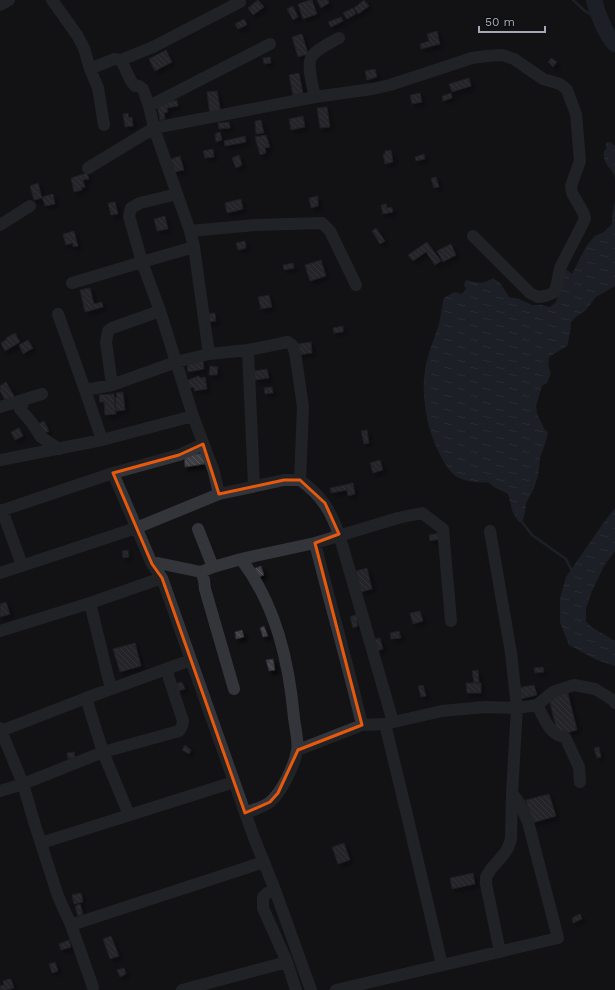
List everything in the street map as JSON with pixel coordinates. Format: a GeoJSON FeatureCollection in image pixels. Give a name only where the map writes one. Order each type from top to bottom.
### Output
{"type":"FeatureCollection","features":[{"type":"Feature","properties":{"kind":"street"},"geometry":{"type":"LineString","coordinates":[[0,5],[9,0]]}},
{"type":"Feature","properties":{"kind":"street"},"geometry":{"type":"LineString","coordinates":[[52,0],[77,35],[84,48],[90,69],[98,88],[104,125]]}},
{"type":"Feature","properties":{"kind":"street"},"geometry":{"type":"LineString","coordinates":[[90,69],[114,59],[121,60],[153,47],[240,2]]}},
{"type":"Feature","properties":{"kind":"street"},"geometry":{"type":"LineString","coordinates":[[314,97],[309,63],[311,57],[317,51],[339,38]]}},
{"type":"Feature","properties":{"kind":"street"},"geometry":{"type":"LineString","coordinates":[[149,106],[270,44]]}},
{"type":"Feature","properties":{"kind":"street"},"geometry":{"type":"LineString","coordinates":[[88,168],[154,128],[314,97],[368,90],[390,85],[472,58],[502,55],[514,59],[536,76],[560,84],[567,90],[576,114],[580,161],[571,186],[572,193],[584,212],[584,218],[572,246],[560,268],[556,288],[553,293],[545,296],[538,297],[530,293],[473,236]]}},
{"type":"Feature","properties":{"kind":"street"},"geometry":{"type":"LineString","coordinates":[[121,60],[131,81],[135,86],[139,86],[143,89],[154,128],[190,231],[194,247],[209,354]]}},
{"type":"Feature","properties":{"kind":"street"},"geometry":{"type":"LineString","coordinates":[[177,194],[140,203],[131,208],[129,216],[142,262],[160,312],[192,416],[214,472],[219,494]]}},
{"type":"Feature","properties":{"kind":"street"},"geometry":{"type":"LineString","coordinates":[[0,225],[30,206]]}},
{"type":"Feature","properties":{"kind":"street"},"geometry":{"type":"LineString","coordinates":[[190,231],[255,225],[322,223],[330,231],[356,285]]}},
{"type":"Feature","properties":{"kind":"street"},"geometry":{"type":"LineString","coordinates":[[72,283],[194,247]]}},
{"type":"Feature","properties":{"kind":"street"},"geometry":{"type":"LineString","coordinates":[[112,385],[106,342],[106,335],[108,331],[112,328],[160,312]]}},
{"type":"Feature","properties":{"kind":"street"},"geometry":{"type":"LineString","coordinates":[[58,314],[102,440]]}},
{"type":"Feature","properties":{"kind":"street"},"geometry":{"type":"LineString","coordinates":[[85,390],[112,385],[176,362],[209,354],[248,350],[288,342],[292,345],[295,352],[302,407],[300,480]]}},
{"type":"Feature","properties":{"kind":"street"},"geometry":{"type":"LineString","coordinates":[[248,350],[254,486]]}},
{"type":"Feature","properties":{"kind":"street"},"geometry":{"type":"LineString","coordinates":[[0,407],[42,394]]}},
{"type":"Feature","properties":{"kind":"street"},"geometry":{"type":"LineString","coordinates":[[25,399],[20,408],[41,437],[59,449]]}},
{"type":"Feature","properties":{"kind":"street"},"geometry":{"type":"LineString","coordinates":[[0,460],[102,440],[192,416]]}},
{"type":"Feature","properties":{"kind":"street"},"geometry":{"type":"LineString","coordinates":[[22,565],[1,510],[113,473],[179,455],[203,444]]}},
{"type":"Feature","properties":{"kind":"street"},"geometry":{"type":"LineString","coordinates":[[113,473],[152,564],[162,578],[245,813],[275,890],[311,990]]}},
{"type":"Feature","properties":{"kind":"street"},"geometry":{"type":"LineString","coordinates":[[0,573],[136,528],[219,494],[284,480],[300,480],[312,489],[325,503],[333,517],[339,534],[389,723],[407,815],[442,965]]}},
{"type":"Feature","properties":{"kind":"street"},"geometry":{"type":"LineString","coordinates":[[152,564],[158,563],[201,572],[241,559],[315,543],[339,534],[422,513],[443,529],[451,621]]}},
{"type":"Feature","properties":{"kind":"street"},"geometry":{"type":"LineString","coordinates":[[198,529],[213,567]]}},
{"type":"Feature","properties":{"kind":"street"},"geometry":{"type":"LineString","coordinates":[[490,531],[511,653],[517,708],[511,839],[508,848],[486,877],[486,884],[500,952]]}},
{"type":"Feature","properties":{"kind":"street"},"geometry":{"type":"LineString","coordinates":[[315,543],[336,628],[350,672],[362,726]]}},
{"type":"Feature","properties":{"kind":"street"},"geometry":{"type":"LineString","coordinates":[[241,559],[254,575],[276,624],[292,689],[298,750],[288,775],[278,793],[270,802],[245,813]]}},
{"type":"Feature","properties":{"kind":"street"},"geometry":{"type":"LineString","coordinates":[[201,572],[234,690]]}},
{"type":"Feature","properties":{"kind":"street"},"geometry":{"type":"LineString","coordinates":[[0,631],[90,603],[162,578]]}},
{"type":"Feature","properties":{"kind":"street"},"geometry":{"type":"LineString","coordinates":[[90,603],[111,689]]}},
{"type":"Feature","properties":{"kind":"street"},"geometry":{"type":"LineString","coordinates":[[93,987],[71,925],[58,896],[23,784],[1,729],[191,660]]}},
{"type":"Feature","properties":{"kind":"street"},"geometry":{"type":"LineString","coordinates":[[0,791],[23,784],[103,752],[179,731],[183,721],[166,669]]}},
{"type":"Feature","properties":{"kind":"street"},"geometry":{"type":"LineString","coordinates":[[298,750],[362,726],[389,723],[442,711],[485,707],[517,708],[538,706],[553,692],[574,685],[595,689],[613,700],[615,703]]}},
{"type":"Feature","properties":{"kind":"street"},"geometry":{"type":"LineString","coordinates":[[86,698],[103,752],[128,815]]}},
{"type":"Feature","properties":{"kind":"street"},"geometry":{"type":"LineString","coordinates":[[538,706],[552,732],[557,736],[565,737],[579,767],[580,782]]}},
{"type":"Feature","properties":{"kind":"street"},"geometry":{"type":"LineString","coordinates":[[41,843],[234,782]]}},
{"type":"Feature","properties":{"kind":"street"},"geometry":{"type":"LineString","coordinates":[[336,990],[558,938],[528,822],[520,804],[512,793]]}},
{"type":"Feature","properties":{"kind":"street"},"geometry":{"type":"LineString","coordinates":[[71,925],[264,862]]}},
{"type":"Feature","properties":{"kind":"street"},"geometry":{"type":"LineString","coordinates":[[275,890],[266,893],[263,896],[263,908],[287,962],[296,990]]}},
{"type":"Feature","properties":{"kind":"street"},"geometry":{"type":"LineString","coordinates":[[182,990],[287,962]]}},
{"type":"Feature","properties":{"kind":"highlighted area"},"geometry":{"type":"Polygon","coordinates":[[[203,444],[219,494],[284,480],[300,480],[325,503],[339,534],[315,543],[362,725],[298,750],[278,793],[270,802],[245,813],[162,578],[152,564],[113,473],[179,455],[203,444]]]}},
{"type":"Feature","properties":{"kind":"water"},"geometry":{"type":"Polygon","coordinates":[[[610,142],[615,146],[615,178],[614,174],[606,163],[604,156],[606,143],[610,142]]]}},
{"type":"Feature","properties":{"kind":"water"},"geometry":{"type":"Polygon","coordinates":[[[615,202],[615,286],[596,297],[586,310],[571,322],[567,346],[549,357],[548,366],[551,373],[547,383],[542,386],[536,405],[537,414],[545,430],[548,432],[540,458],[538,475],[534,488],[526,503],[522,522],[519,522],[513,513],[508,494],[494,487],[488,482],[467,481],[456,476],[447,467],[435,444],[427,417],[424,377],[427,359],[439,324],[444,298],[454,292],[462,294],[466,289],[464,285],[466,280],[480,283],[486,282],[493,278],[500,283],[509,297],[519,299],[532,305],[550,307],[556,302],[566,269],[572,274],[587,245],[595,236],[604,232],[612,224],[615,202]]]}},
{"type":"Feature","properties":{"kind":"water"},"geometry":{"type":"Polygon","coordinates":[[[615,508],[615,551],[604,566],[592,591],[586,608],[586,622],[615,641],[615,666],[597,660],[569,645],[560,622],[560,598],[566,577],[615,508]]]}},
{"type":"Feature","properties":{"kind":"building"},"geometry":{"type":"Polygon","coordinates":[[[258,0],[264,7],[253,15],[248,8],[258,0]]]}},
{"type":"Feature","properties":{"kind":"building"},"geometry":{"type":"Polygon","coordinates":[[[312,0],[317,14],[303,19],[298,4],[312,0]]]}},
{"type":"Feature","properties":{"kind":"building"},"geometry":{"type":"Polygon","coordinates":[[[317,0],[328,0],[329,3],[321,8],[317,0]]]}},
{"type":"Feature","properties":{"kind":"building"},"geometry":{"type":"Polygon","coordinates":[[[364,0],[369,6],[358,14],[354,8],[364,0]]]}},
{"type":"Feature","properties":{"kind":"building"},"geometry":{"type":"Polygon","coordinates":[[[293,6],[298,17],[293,20],[287,9],[293,6]]]}},
{"type":"Feature","properties":{"kind":"building"},"geometry":{"type":"Polygon","coordinates":[[[353,8],[356,14],[347,19],[343,13],[353,8]]]}},
{"type":"Feature","properties":{"kind":"building"},"geometry":{"type":"Polygon","coordinates":[[[341,17],[343,21],[331,27],[328,22],[341,17]]]}},
{"type":"Feature","properties":{"kind":"building"},"geometry":{"type":"Polygon","coordinates":[[[244,19],[247,25],[238,29],[235,24],[244,19]]]}},
{"type":"Feature","properties":{"kind":"building"},"geometry":{"type":"Polygon","coordinates":[[[437,31],[440,44],[421,49],[420,44],[429,41],[427,34],[437,31]]]}},
{"type":"Feature","properties":{"kind":"building"},"geometry":{"type":"Polygon","coordinates":[[[302,34],[308,54],[298,57],[292,37],[302,34]]]}},
{"type":"Feature","properties":{"kind":"building"},"geometry":{"type":"Polygon","coordinates":[[[166,50],[172,62],[155,71],[149,59],[166,50]]]}},
{"type":"Feature","properties":{"kind":"building"},"geometry":{"type":"Polygon","coordinates":[[[270,57],[271,63],[264,64],[263,58],[270,57]]]}},
{"type":"Feature","properties":{"kind":"building"},"geometry":{"type":"Polygon","coordinates":[[[551,58],[557,62],[553,67],[548,62],[551,58]]]}},
{"type":"Feature","properties":{"kind":"building"},"geometry":{"type":"Polygon","coordinates":[[[375,69],[377,77],[367,80],[365,71],[375,69]]]}},
{"type":"Feature","properties":{"kind":"building"},"geometry":{"type":"Polygon","coordinates":[[[299,73],[303,93],[293,95],[289,75],[299,73]]]}},
{"type":"Feature","properties":{"kind":"building"},"geometry":{"type":"Polygon","coordinates":[[[469,78],[471,86],[452,92],[449,84],[469,78]]]}},
{"type":"Feature","properties":{"kind":"building"},"geometry":{"type":"Polygon","coordinates":[[[217,91],[221,114],[210,115],[207,92],[217,91]]]}},
{"type":"Feature","properties":{"kind":"building"},"geometry":{"type":"Polygon","coordinates":[[[420,93],[422,102],[412,104],[410,95],[420,93]]]}},
{"type":"Feature","properties":{"kind":"building"},"geometry":{"type":"Polygon","coordinates":[[[451,93],[452,98],[443,101],[442,96],[451,93]]]}},
{"type":"Feature","properties":{"kind":"building"},"geometry":{"type":"Polygon","coordinates":[[[177,100],[178,106],[167,108],[168,112],[164,113],[165,119],[160,120],[157,104],[177,100]]]}},
{"type":"Feature","properties":{"kind":"building"},"geometry":{"type":"Polygon","coordinates":[[[327,107],[330,127],[320,128],[317,108],[327,107]]]}},
{"type":"Feature","properties":{"kind":"building"},"geometry":{"type":"Polygon","coordinates":[[[128,113],[129,118],[132,117],[133,126],[125,127],[123,114],[128,113]]]}},
{"type":"Feature","properties":{"kind":"building"},"geometry":{"type":"Polygon","coordinates":[[[303,116],[305,127],[291,130],[289,119],[303,116]]]}},
{"type":"Feature","properties":{"kind":"building"},"geometry":{"type":"Polygon","coordinates":[[[261,120],[264,133],[256,134],[255,121],[261,120]]]}},
{"type":"Feature","properties":{"kind":"building"},"geometry":{"type":"Polygon","coordinates":[[[229,122],[230,128],[219,129],[218,123],[229,122]]]}},
{"type":"Feature","properties":{"kind":"building"},"geometry":{"type":"Polygon","coordinates":[[[220,132],[222,140],[216,142],[215,134],[220,132]]]}},
{"type":"Feature","properties":{"kind":"building"},"geometry":{"type":"Polygon","coordinates":[[[266,135],[270,147],[265,148],[266,153],[260,155],[255,137],[266,135]]]}},
{"type":"Feature","properties":{"kind":"building"},"geometry":{"type":"Polygon","coordinates":[[[245,136],[246,142],[225,146],[224,141],[245,136]]]}},
{"type":"Feature","properties":{"kind":"building"},"geometry":{"type":"Polygon","coordinates":[[[213,149],[214,157],[205,158],[203,151],[213,149]]]}},
{"type":"Feature","properties":{"kind":"building"},"geometry":{"type":"Polygon","coordinates":[[[391,150],[393,162],[385,164],[383,154],[385,154],[385,151],[391,150]]]}},
{"type":"Feature","properties":{"kind":"building"},"geometry":{"type":"Polygon","coordinates":[[[424,154],[425,159],[416,161],[415,157],[424,154]]]}},
{"type":"Feature","properties":{"kind":"building"},"geometry":{"type":"Polygon","coordinates":[[[239,155],[242,165],[236,168],[232,158],[239,155]]]}},
{"type":"Feature","properties":{"kind":"building"},"geometry":{"type":"Polygon","coordinates":[[[180,156],[184,170],[175,172],[171,159],[180,156]]]}},
{"type":"Feature","properties":{"kind":"building"},"geometry":{"type":"Polygon","coordinates":[[[87,173],[89,179],[83,180],[85,187],[81,188],[82,190],[74,192],[71,178],[87,173]]]}},
{"type":"Feature","properties":{"kind":"building"},"geometry":{"type":"Polygon","coordinates":[[[436,177],[439,187],[434,188],[431,178],[436,177]]]}},
{"type":"Feature","properties":{"kind":"building"},"geometry":{"type":"Polygon","coordinates":[[[38,183],[42,198],[34,200],[30,186],[38,183]]]}},
{"type":"Feature","properties":{"kind":"building"},"geometry":{"type":"Polygon","coordinates":[[[53,194],[55,204],[45,206],[42,197],[53,194]]]}},
{"type":"Feature","properties":{"kind":"building"},"geometry":{"type":"Polygon","coordinates":[[[318,196],[318,206],[311,208],[309,198],[318,196]]]}},
{"type":"Feature","properties":{"kind":"building"},"geometry":{"type":"Polygon","coordinates":[[[241,199],[243,209],[227,213],[225,203],[241,199]]]}},
{"type":"Feature","properties":{"kind":"building"},"geometry":{"type":"Polygon","coordinates":[[[115,202],[118,214],[111,215],[108,203],[115,202]]]}},
{"type":"Feature","properties":{"kind":"building"},"geometry":{"type":"Polygon","coordinates":[[[386,204],[387,208],[392,207],[393,212],[383,214],[381,205],[386,204]]]}},
{"type":"Feature","properties":{"kind":"building"},"geometry":{"type":"Polygon","coordinates":[[[165,216],[168,229],[157,231],[154,219],[165,216]]]}},
{"type":"Feature","properties":{"kind":"building"},"geometry":{"type":"Polygon","coordinates":[[[376,228],[385,241],[380,244],[372,231],[376,228]]]}},
{"type":"Feature","properties":{"kind":"building"},"geometry":{"type":"Polygon","coordinates":[[[74,231],[78,246],[73,247],[73,243],[66,245],[63,234],[74,231]]]}},
{"type":"Feature","properties":{"kind":"building"},"geometry":{"type":"Polygon","coordinates":[[[245,241],[246,248],[238,250],[236,243],[245,241]]]}},
{"type":"Feature","properties":{"kind":"building"},"geometry":{"type":"Polygon","coordinates":[[[427,242],[441,261],[435,265],[426,252],[413,261],[408,255],[427,242]]]}},
{"type":"Feature","properties":{"kind":"building"},"geometry":{"type":"Polygon","coordinates":[[[451,244],[456,255],[443,262],[437,251],[451,244]]]}},
{"type":"Feature","properties":{"kind":"building"},"geometry":{"type":"Polygon","coordinates":[[[321,260],[326,276],[310,281],[305,265],[321,260]]]}},
{"type":"Feature","properties":{"kind":"building"},"geometry":{"type":"Polygon","coordinates":[[[293,263],[294,268],[284,270],[283,265],[293,263]]]}},
{"type":"Feature","properties":{"kind":"building"},"geometry":{"type":"Polygon","coordinates":[[[90,288],[94,304],[102,302],[103,307],[85,312],[80,290],[90,288]]]}},
{"type":"Feature","properties":{"kind":"building"},"geometry":{"type":"Polygon","coordinates":[[[269,295],[272,307],[261,309],[258,297],[269,295]]]}},
{"type":"Feature","properties":{"kind":"building"},"geometry":{"type":"Polygon","coordinates":[[[215,313],[216,321],[206,322],[205,314],[215,313]]]}},
{"type":"Feature","properties":{"kind":"building"},"geometry":{"type":"Polygon","coordinates":[[[343,326],[343,332],[334,333],[333,328],[343,326]]]}},
{"type":"Feature","properties":{"kind":"building"},"geometry":{"type":"Polygon","coordinates":[[[15,333],[20,342],[5,351],[1,343],[15,333]]]}},
{"type":"Feature","properties":{"kind":"building"},"geometry":{"type":"Polygon","coordinates":[[[28,340],[33,348],[23,354],[19,345],[28,340]]]}},
{"type":"Feature","properties":{"kind":"building"},"geometry":{"type":"Polygon","coordinates":[[[311,342],[312,353],[298,355],[296,344],[311,342]]]}},
{"type":"Feature","properties":{"kind":"building"},"geometry":{"type":"Polygon","coordinates":[[[203,360],[204,369],[188,372],[187,362],[203,360]]]}},
{"type":"Feature","properties":{"kind":"building"},"geometry":{"type":"Polygon","coordinates":[[[210,366],[218,367],[217,375],[209,375],[210,366]]]}},
{"type":"Feature","properties":{"kind":"building"},"geometry":{"type":"Polygon","coordinates":[[[267,369],[269,378],[255,380],[254,371],[267,369]]]}},
{"type":"Feature","properties":{"kind":"building"},"geometry":{"type":"Polygon","coordinates":[[[199,376],[200,378],[205,377],[207,389],[194,391],[194,387],[190,388],[188,380],[199,376]]]}},
{"type":"Feature","properties":{"kind":"building"},"geometry":{"type":"Polygon","coordinates":[[[6,382],[16,399],[7,404],[0,391],[0,386],[6,382]]]}},
{"type":"Feature","properties":{"kind":"building"},"geometry":{"type":"Polygon","coordinates":[[[272,387],[273,393],[265,394],[264,388],[272,387]]]}},
{"type":"Feature","properties":{"kind":"building"},"geometry":{"type":"Polygon","coordinates":[[[123,392],[125,410],[116,411],[116,393],[123,392]]]}},
{"type":"Feature","properties":{"kind":"building"},"geometry":{"type":"Polygon","coordinates":[[[114,394],[116,414],[105,415],[104,402],[100,402],[99,395],[114,394]]]}},
{"type":"Feature","properties":{"kind":"building"},"geometry":{"type":"Polygon","coordinates":[[[44,421],[49,431],[43,434],[38,424],[44,421]]]}},
{"type":"Feature","properties":{"kind":"building"},"geometry":{"type":"Polygon","coordinates":[[[19,428],[23,436],[15,440],[11,432],[19,428]]]}},
{"type":"Feature","properties":{"kind":"building"},"geometry":{"type":"Polygon","coordinates":[[[367,430],[369,443],[364,444],[361,431],[367,430]]]}},
{"type":"Feature","properties":{"kind":"building"},"geometry":{"type":"Polygon","coordinates":[[[203,453],[205,464],[185,467],[184,456],[203,453]]]}},
{"type":"Feature","properties":{"kind":"building"},"geometry":{"type":"Polygon","coordinates":[[[380,460],[383,470],[373,473],[370,463],[380,460]]]}},
{"type":"Feature","properties":{"kind":"building"},"geometry":{"type":"Polygon","coordinates":[[[353,483],[355,494],[348,496],[347,490],[331,493],[330,488],[353,483]]]}},
{"type":"Feature","properties":{"kind":"building"},"geometry":{"type":"Polygon","coordinates":[[[439,533],[440,539],[430,541],[429,535],[439,533]]]}},
{"type":"Feature","properties":{"kind":"building"},"geometry":{"type":"Polygon","coordinates":[[[128,550],[129,557],[123,558],[122,551],[128,550]]]}},
{"type":"Feature","properties":{"kind":"building"},"geometry":{"type":"Polygon","coordinates":[[[261,566],[264,575],[256,578],[253,569],[261,566]]]}},
{"type":"Feature","properties":{"kind":"building"},"geometry":{"type":"Polygon","coordinates":[[[367,568],[372,589],[361,592],[356,571],[367,568]]]}},
{"type":"Feature","properties":{"kind":"building"},"geometry":{"type":"Polygon","coordinates":[[[6,602],[10,614],[0,617],[0,604],[6,602]]]}},
{"type":"Feature","properties":{"kind":"building"},"geometry":{"type":"Polygon","coordinates":[[[420,611],[423,621],[413,624],[410,613],[420,611]]]}},
{"type":"Feature","properties":{"kind":"building"},"geometry":{"type":"Polygon","coordinates":[[[358,614],[360,619],[357,620],[358,626],[353,628],[350,617],[358,614]]]}},
{"type":"Feature","properties":{"kind":"building"},"geometry":{"type":"Polygon","coordinates":[[[264,626],[268,636],[263,637],[260,628],[264,626]]]}},
{"type":"Feature","properties":{"kind":"building"},"geometry":{"type":"Polygon","coordinates":[[[242,630],[244,637],[236,639],[235,632],[242,630]]]}},
{"type":"Feature","properties":{"kind":"building"},"geometry":{"type":"Polygon","coordinates":[[[399,631],[401,638],[391,639],[390,633],[399,631]]]}},
{"type":"Feature","properties":{"kind":"building"},"geometry":{"type":"Polygon","coordinates":[[[380,638],[383,649],[376,651],[370,640],[380,638]]]}},
{"type":"Feature","properties":{"kind":"building"},"geometry":{"type":"Polygon","coordinates":[[[135,643],[141,666],[120,672],[113,649],[135,643]]]}},
{"type":"Feature","properties":{"kind":"building"},"geometry":{"type":"Polygon","coordinates":[[[273,659],[275,670],[269,671],[266,660],[273,659]]]}},
{"type":"Feature","properties":{"kind":"building"},"geometry":{"type":"Polygon","coordinates":[[[543,667],[544,672],[535,673],[534,668],[543,667]]]}},
{"type":"Feature","properties":{"kind":"building"},"geometry":{"type":"Polygon","coordinates":[[[478,670],[479,682],[474,683],[472,671],[478,670]]]}},
{"type":"Feature","properties":{"kind":"building"},"geometry":{"type":"Polygon","coordinates":[[[182,682],[185,689],[177,691],[175,684],[182,682]]]}},
{"type":"Feature","properties":{"kind":"building"},"geometry":{"type":"Polygon","coordinates":[[[466,683],[481,683],[481,693],[467,693],[466,683]]]}},
{"type":"Feature","properties":{"kind":"building"},"geometry":{"type":"Polygon","coordinates":[[[423,685],[426,696],[421,697],[418,686],[423,685]]]}},
{"type":"Feature","properties":{"kind":"building"},"geometry":{"type":"Polygon","coordinates":[[[534,685],[537,695],[520,699],[517,688],[534,685]]]}},
{"type":"Feature","properties":{"kind":"building"},"geometry":{"type":"Polygon","coordinates":[[[567,690],[577,730],[558,735],[550,703],[555,694],[567,690]]]}},
{"type":"Feature","properties":{"kind":"building"},"geometry":{"type":"Polygon","coordinates":[[[185,745],[191,750],[189,754],[182,750],[185,745]]]}},
{"type":"Feature","properties":{"kind":"building"},"geometry":{"type":"Polygon","coordinates":[[[599,747],[601,757],[597,758],[594,748],[599,747]]]}},
{"type":"Feature","properties":{"kind":"building"},"geometry":{"type":"Polygon","coordinates":[[[74,752],[75,757],[68,759],[67,753],[74,752]]]}},
{"type":"Feature","properties":{"kind":"building"},"geometry":{"type":"Polygon","coordinates":[[[549,794],[556,816],[532,823],[526,800],[549,794]]]}},
{"type":"Feature","properties":{"kind":"building"},"geometry":{"type":"Polygon","coordinates":[[[344,843],[350,860],[338,864],[332,847],[344,843]]]}},
{"type":"Feature","properties":{"kind":"building"},"geometry":{"type":"Polygon","coordinates":[[[473,873],[475,884],[452,889],[450,878],[473,873]]]}},
{"type":"Feature","properties":{"kind":"building"},"geometry":{"type":"Polygon","coordinates":[[[81,893],[83,902],[74,904],[72,895],[81,893]]]}},
{"type":"Feature","properties":{"kind":"building"},"geometry":{"type":"Polygon","coordinates":[[[80,904],[83,914],[78,916],[75,906],[80,904]]]}},
{"type":"Feature","properties":{"kind":"building"},"geometry":{"type":"Polygon","coordinates":[[[580,914],[582,919],[573,923],[572,918],[580,914]]]}},
{"type":"Feature","properties":{"kind":"building"},"geometry":{"type":"Polygon","coordinates":[[[111,936],[119,956],[110,959],[103,939],[111,936]]]}},
{"type":"Feature","properties":{"kind":"building"},"geometry":{"type":"Polygon","coordinates":[[[69,940],[71,947],[61,950],[59,944],[69,940]]]}},
{"type":"Feature","properties":{"kind":"building"},"geometry":{"type":"Polygon","coordinates":[[[55,962],[58,971],[52,973],[49,964],[55,962]]]}},
{"type":"Feature","properties":{"kind":"building"},"geometry":{"type":"Polygon","coordinates":[[[124,968],[126,974],[120,977],[117,970],[124,968]]]}},
{"type":"Feature","properties":{"kind":"building"},"geometry":{"type":"Polygon","coordinates":[[[11,979],[14,988],[0,990],[0,986],[4,985],[3,981],[11,979]]]}},
{"type":"Feature","properties":{"kind":"waterway"},"geometry":{"type":"LineString","coordinates":[[573,0],[585,11],[602,21]]}},
{"type":"Feature","properties":{"kind":"waterway"},"geometry":{"type":"LineString","coordinates":[[594,0],[605,30],[615,44]]}},
{"type":"Feature","properties":{"kind":"waterway"},"geometry":{"type":"LineString","coordinates":[[522,522],[532,535],[566,559],[572,571]]}}]}
